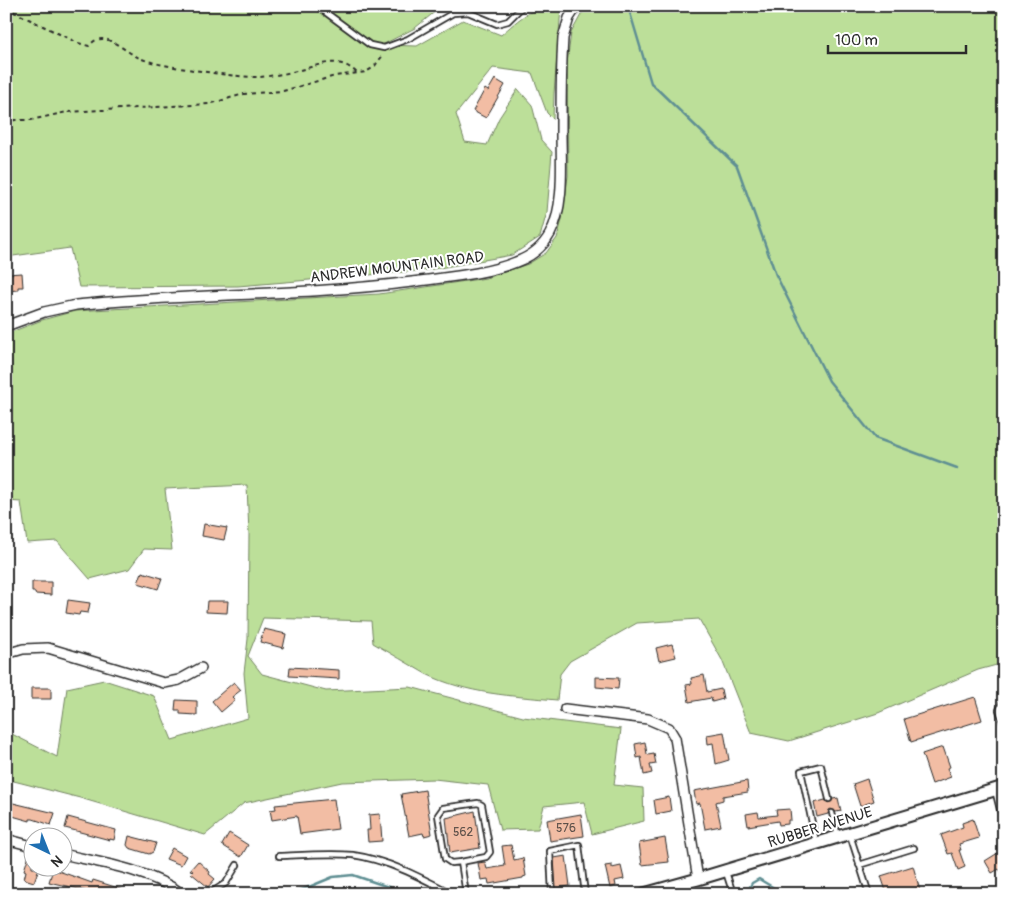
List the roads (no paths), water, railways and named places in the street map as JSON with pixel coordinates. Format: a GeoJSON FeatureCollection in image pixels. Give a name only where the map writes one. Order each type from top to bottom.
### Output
{"type":"FeatureCollection","features":[{"type":"Feature","properties":{"kind":"street","name":"ANDREW MOUNTAIN ROAD"},"geometry":{"type":"LineString","coordinates":[[6,326],[44,312],[76,305],[361,288],[472,273],[498,268],[524,259],[539,248],[549,236],[558,210],[563,38],[566,24],[576,7]]}},
{"type":"Feature","properties":{"kind":"street"},"geometry":{"type":"LineString","coordinates":[[6,654],[23,649],[48,648],[164,683],[179,680],[202,668]]}},
{"type":"Feature","properties":{"kind":"street"},"geometry":{"type":"LineString","coordinates":[[565,709],[648,719],[669,728],[675,738],[698,879]]}},
{"type":"Feature","properties":{"kind":"street","name":"RUBBER AVENUE"},"geometry":{"type":"LineString","coordinates":[[644,894],[999,788]]}},
{"type":"Feature","properties":{"kind":"street"},"geometry":{"type":"LineString","coordinates":[[6,850],[8,839],[22,843]]}},
{"type":"Feature","properties":{"kind":"street"},"geometry":{"type":"LineString","coordinates":[[72,856],[146,875],[169,884],[182,894]]}},
{"type":"Feature","properties":{"kind":"lane"},"geometry":{"type":"LineString","coordinates":[[317,6],[370,45],[384,48],[415,35],[453,13],[468,12],[497,24],[503,24],[523,6]]}},
{"type":"Feature","properties":{"kind":"lane"},"geometry":{"type":"LineString","coordinates":[[1004,700],[999,710],[1004,724]]}},
{"type":"Feature","properties":{"kind":"lane"},"geometry":{"type":"LineString","coordinates":[[816,844],[801,771],[821,766],[830,800]]}},
{"type":"Feature","properties":{"kind":"lane"},"geometry":{"type":"LineString","coordinates":[[999,788],[1004,825]]}},
{"type":"Feature","properties":{"kind":"lane"},"geometry":{"type":"LineString","coordinates":[[478,802],[482,805],[490,852],[486,856],[461,862],[451,863],[445,859],[438,815],[443,808],[478,802]]}},
{"type":"Feature","properties":{"kind":"lane"},"geometry":{"type":"LineString","coordinates":[[832,813],[838,837]]}},
{"type":"Feature","properties":{"kind":"lane"},"geometry":{"type":"LineString","coordinates":[[850,834],[869,894]]}},
{"type":"Feature","properties":{"kind":"lane"},"geometry":{"type":"LineString","coordinates":[[552,894],[550,851],[579,845],[585,894]]}},
{"type":"Feature","properties":{"kind":"lane"},"geometry":{"type":"LineString","coordinates":[[860,865],[914,848]]}},
{"type":"Feature","properties":{"kind":"lane"},"geometry":{"type":"LineString","coordinates":[[279,856],[352,855],[378,861],[426,880],[453,894]]}},
{"type":"Feature","properties":{"kind":"lane"},"geometry":{"type":"LineString","coordinates":[[461,862],[466,894]]}},
{"type":"Feature","properties":{"kind":"lane"},"geometry":{"type":"LineString","coordinates":[[209,894],[226,882],[237,865]]}},
{"type":"Feature","properties":{"kind":"lane"},"geometry":{"type":"LineString","coordinates":[[726,871],[733,894]]}},
{"type":"Feature","properties":{"kind":"waterway"},"geometry":{"type":"LineString","coordinates":[[628,6],[651,83],[737,166],[776,275],[829,381],[875,438],[957,468]]}},
{"type":"Feature","properties":{"kind":"waterway"},"geometry":{"type":"LineString","coordinates":[[292,894],[333,877],[353,875],[409,894]]}},
{"type":"Feature","properties":{"kind":"waterway"},"geometry":{"type":"LineString","coordinates":[[746,894],[752,883],[759,879],[784,894]]}}]}
